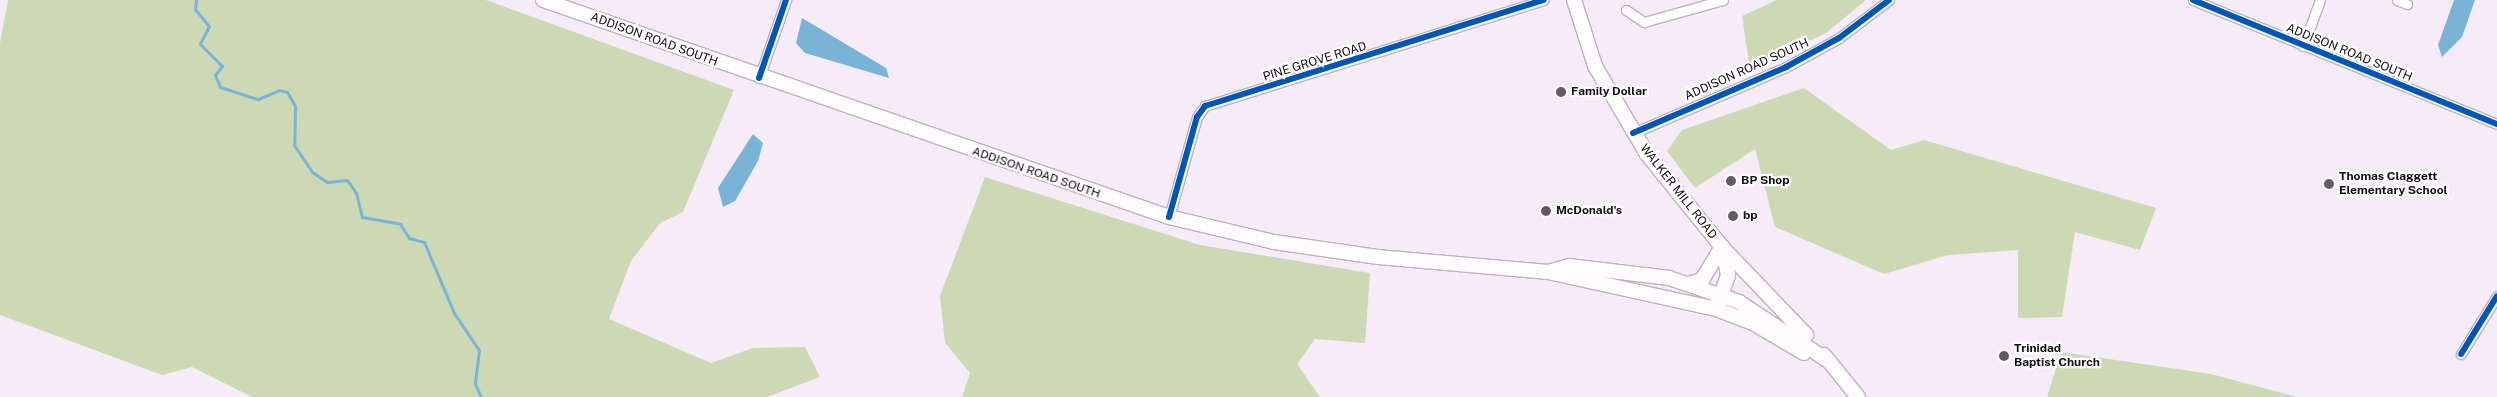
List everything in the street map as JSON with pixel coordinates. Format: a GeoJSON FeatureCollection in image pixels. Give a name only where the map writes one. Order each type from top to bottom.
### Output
{"type":"FeatureCollection","features":[{"type":"Feature","properties":{"kind":"main road","name":"ADDISON ROAD SOUTH"},"geometry":{"type":"LineString","coordinates":[[543,0],[759,78],[1169,217],[1292,245],[1548,272],[1716,309]]}},
{"type":"Feature","properties":{"kind":"main road","name":"WALKER MILL ROAD"},"geometry":{"type":"LineString","coordinates":[[1574,0],[1595,66],[1633,133],[1722,247],[1833,367],[1858,397]]}},
{"type":"Feature","properties":{"kind":"main road","name":"WALKER MILL ROAD"},"geometry":{"type":"LineString","coordinates":[[1722,247],[1728,274],[1716,309],[1774,334],[1833,367]]}},
{"type":"Feature","properties":{"kind":"main road"},"geometry":{"type":"LineString","coordinates":[[1688,284],[1702,280],[1722,247]]}},
{"type":"Feature","properties":{"kind":"main road","name":"ADDISON ROAD SOUTH"},"geometry":{"type":"LineString","coordinates":[[1548,272],[1569,266],[1595,268],[1688,284],[1722,294],[1771,320],[1833,367]]}},
{"type":"Feature","properties":{"kind":"street"},"geometry":{"type":"LineString","coordinates":[[759,78],[786,0]]}},
{"type":"Feature","properties":{"kind":"street","name":"PINE GROVE ROAD"},"geometry":{"type":"LineString","coordinates":[[1169,217],[1197,118],[1205,106],[1544,0]]}},
{"type":"Feature","properties":{"kind":"street"},"geometry":{"type":"LineString","coordinates":[[1626,10],[1644,22],[1723,0]]}},
{"type":"Feature","properties":{"kind":"street","name":"ADDISON ROAD SOUTH"},"geometry":{"type":"LineString","coordinates":[[1633,133],[1786,67],[1839,38],[1890,0]]}},
{"type":"Feature","properties":{"kind":"street","name":"ADDISON ROAD SOUTH"},"geometry":{"type":"LineString","coordinates":[[2193,0],[2497,124]]}},
{"type":"Feature","properties":{"kind":"street"},"geometry":{"type":"LineString","coordinates":[[2303,46],[2320,0]]}},
{"type":"Feature","properties":{"kind":"street"},"geometry":{"type":"LineString","coordinates":[[2397,0],[2407,4]]}},
{"type":"Feature","properties":{"kind":"street"},"geometry":{"type":"LineString","coordinates":[[2461,354],[2497,296]]}},
{"type":"Feature","properties":{"kind":"green space"},"geometry":{"type":"Polygon","coordinates":[[[8,0],[486,0],[734,90],[683,212],[660,223],[631,261],[609,319],[711,363],[753,348],[805,347],[820,377],[767,397],[252,397],[192,367],[162,375],[0,315],[0,43],[8,0]]]}},
{"type":"Feature","properties":{"kind":"green space"},"geometry":{"type":"Polygon","coordinates":[[[1777,0],[1866,0],[1826,33],[1750,69],[1742,16],[1777,0]]]}},
{"type":"Feature","properties":{"kind":"green space"},"geometry":{"type":"Polygon","coordinates":[[[1804,88],[1891,150],[1924,140],[2156,208],[2140,250],[2075,232],[2062,317],[2018,318],[2018,250],[1948,255],[1884,274],[1775,227],[1755,149],[1695,188],[1667,151],[1682,130],[1804,88]]]}},
{"type":"Feature","properties":{"kind":"green space"},"geometry":{"type":"Polygon","coordinates":[[[985,177],[1200,245],[1370,273],[1365,343],[1315,339],[1297,364],[1320,397],[962,397],[970,373],[945,343],[940,296],[985,177]]]}},
{"type":"Feature","properties":{"kind":"green space"},"geometry":{"type":"Polygon","coordinates":[[[2061,352],[2211,374],[2297,397],[2047,397],[2061,352]]]}},
{"type":"Feature","properties":{"kind":"water"},"geometry":{"type":"Polygon","coordinates":[[[2454,0],[2475,0],[2462,37],[2442,57],[2438,45],[2454,0]]]}},
{"type":"Feature","properties":{"kind":"water"},"geometry":{"type":"Polygon","coordinates":[[[802,18],[886,68],[889,78],[805,53],[796,43],[802,18]]]}},
{"type":"Feature","properties":{"kind":"water"},"geometry":{"type":"Polygon","coordinates":[[[753,134],[763,143],[758,161],[735,201],[723,207],[718,188],[753,134]]]}},
{"type":"Feature","properties":{"kind":"waterway"},"geometry":{"type":"LineString","coordinates":[[196,0],[195,9],[209,26],[200,44],[222,66],[215,75],[220,87],[258,99],[279,90],[287,92],[295,106],[294,145],[312,172],[327,182],[347,180],[356,193],[362,217],[400,224],[409,238],[424,242],[454,313],[479,350],[475,384],[481,397]]}},
{"type":"Feature","properties":{"kind":"cycle path"},"geometry":{"type":"LineString","coordinates":[[759,78],[786,0]]}},
{"type":"Feature","properties":{"kind":"cycle path"},"geometry":{"type":"LineString","coordinates":[[1169,217],[1197,117],[1205,106],[1544,0]]}},
{"type":"Feature","properties":{"kind":"cycle path"},"geometry":{"type":"LineString","coordinates":[[1633,133],[1786,67],[1839,38],[1889,0]]}},
{"type":"Feature","properties":{"kind":"cycle path"},"geometry":{"type":"LineString","coordinates":[[2193,0],[2497,124]]}},
{"type":"Feature","properties":{"kind":"cycle path"},"geometry":{"type":"LineString","coordinates":[[2461,354],[2497,296]]}},
{"type":"Feature","properties":{"kind":"place","name":"Family Dollar"},"geometry":{"type":"Point","coordinates":[1561,92]}},
{"type":"Feature","properties":{"kind":"place","name":"BP Shop"},"geometry":{"type":"Point","coordinates":[1731,181]}},
{"type":"Feature","properties":{"kind":"place","name":"Thomas Claggett Elementary School"},"geometry":{"type":"Point","coordinates":[2329,184]}},
{"type":"Feature","properties":{"kind":"place","name":"McDonald's"},"geometry":{"type":"Point","coordinates":[1546,211]}},
{"type":"Feature","properties":{"kind":"place","name":"bp"},"geometry":{"type":"Point","coordinates":[1733,216]}},
{"type":"Feature","properties":{"kind":"place","name":"Trinidad Baptist Church"},"geometry":{"type":"Point","coordinates":[2004,356]}}]}
